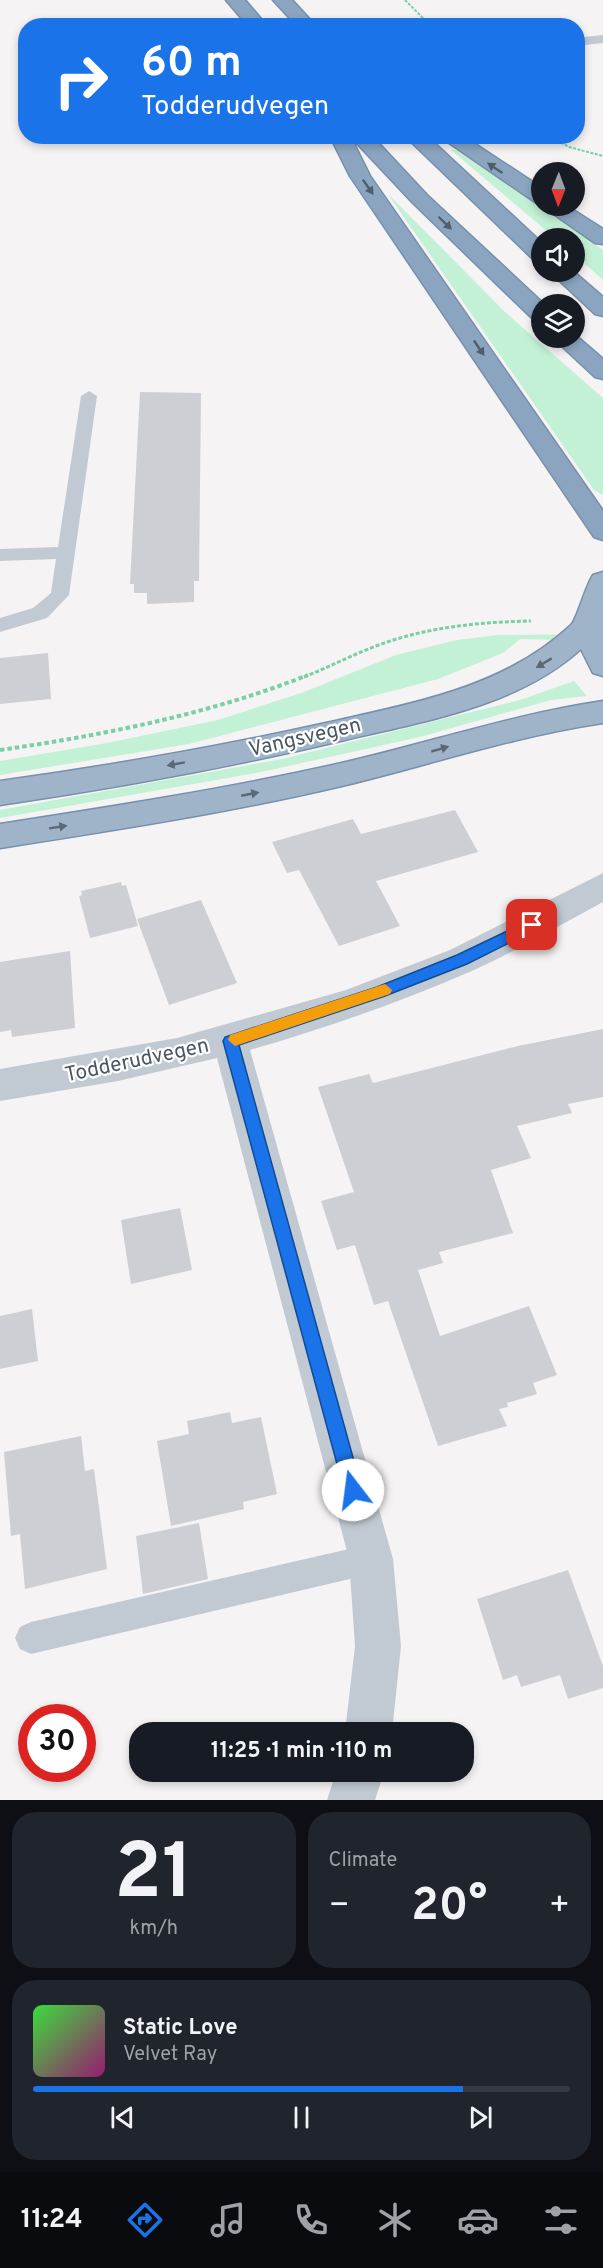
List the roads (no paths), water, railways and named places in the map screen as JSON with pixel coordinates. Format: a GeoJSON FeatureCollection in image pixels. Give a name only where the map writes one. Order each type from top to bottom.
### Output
{"type":"FeatureCollection","features":[{"type":"Feature","properties":{"kind":"highway"},"geometry":{"type":"LineString","coordinates":[[235,0],[251,18]]}},
{"type":"Feature","properties":{"kind":"highway"},"geometry":{"type":"LineString","coordinates":[[282,0],[299,18]]}},
{"type":"Feature","properties":{"kind":"highway"},"geometry":{"type":"LineString","coordinates":[[344,144],[360,176],[603,531]]}},
{"type":"Feature","properties":{"kind":"highway"},"geometry":{"type":"LineString","coordinates":[[368,144],[420,199],[531,305]]}},
{"type":"Feature","properties":{"kind":"highway"},"geometry":{"type":"LineString","coordinates":[[424,144],[531,245]]}},
{"type":"Feature","properties":{"kind":"highway"},"geometry":{"type":"LineString","coordinates":[[461,144],[531,191]]}},
{"type":"Feature","properties":{"kind":"highway"},"geometry":{"type":"LineString","coordinates":[[569,216],[603,238]]}},
{"type":"Feature","properties":{"kind":"highway"},"geometry":{"type":"LineString","coordinates":[[572,282],[603,309]]}},
{"type":"Feature","properties":{"kind":"highway"},"geometry":{"type":"LineString","coordinates":[[576,348],[603,372]]}},
{"type":"Feature","properties":{"kind":"highway"},"geometry":{"type":"LineString","coordinates":[[603,581],[594,597],[589,625],[603,666]]}},
{"type":"Feature","properties":{"kind":"highway","name":"Vangsvegen"},"geometry":{"type":"LineString","coordinates":[[0,793],[220,756],[370,723],[458,700],[523,675],[550,660],[589,625]]}},
{"type":"Feature","properties":{"kind":"highway","name":"Vangsvegen"},"geometry":{"type":"LineString","coordinates":[[0,836],[204,803],[309,782],[409,758],[539,722],[603,711]]}},
{"type":"Feature","properties":{"kind":"street","name":"Todderudvegen"},"geometry":{"type":"LineString","coordinates":[[0,1085],[59,1077],[230,1041],[307,1018],[462,960],[603,886]]}},
{"type":"Feature","properties":{"kind":"street"},"geometry":{"type":"LineString","coordinates":[[230,1041],[371,1559],[378,1646],[369,1722]]}},
{"type":"Feature","properties":{"kind":"street"},"geometry":{"type":"LineString","coordinates":[[351,1800],[357,1782]]}},
{"type":"Feature","properties":{"kind":"lane"},"geometry":{"type":"LineString","coordinates":[[585,41],[603,39]]}},
{"type":"Feature","properties":{"kind":"lane"},"geometry":{"type":"LineString","coordinates":[[0,625],[40,613],[60,595],[89,396]]}},
{"type":"Feature","properties":{"kind":"lane"},"geometry":{"type":"LineString","coordinates":[[0,555],[67,553]]}},
{"type":"Feature","properties":{"kind":"lane"},"geometry":{"type":"LineString","coordinates":[[31,1638],[371,1559]]}}]}
